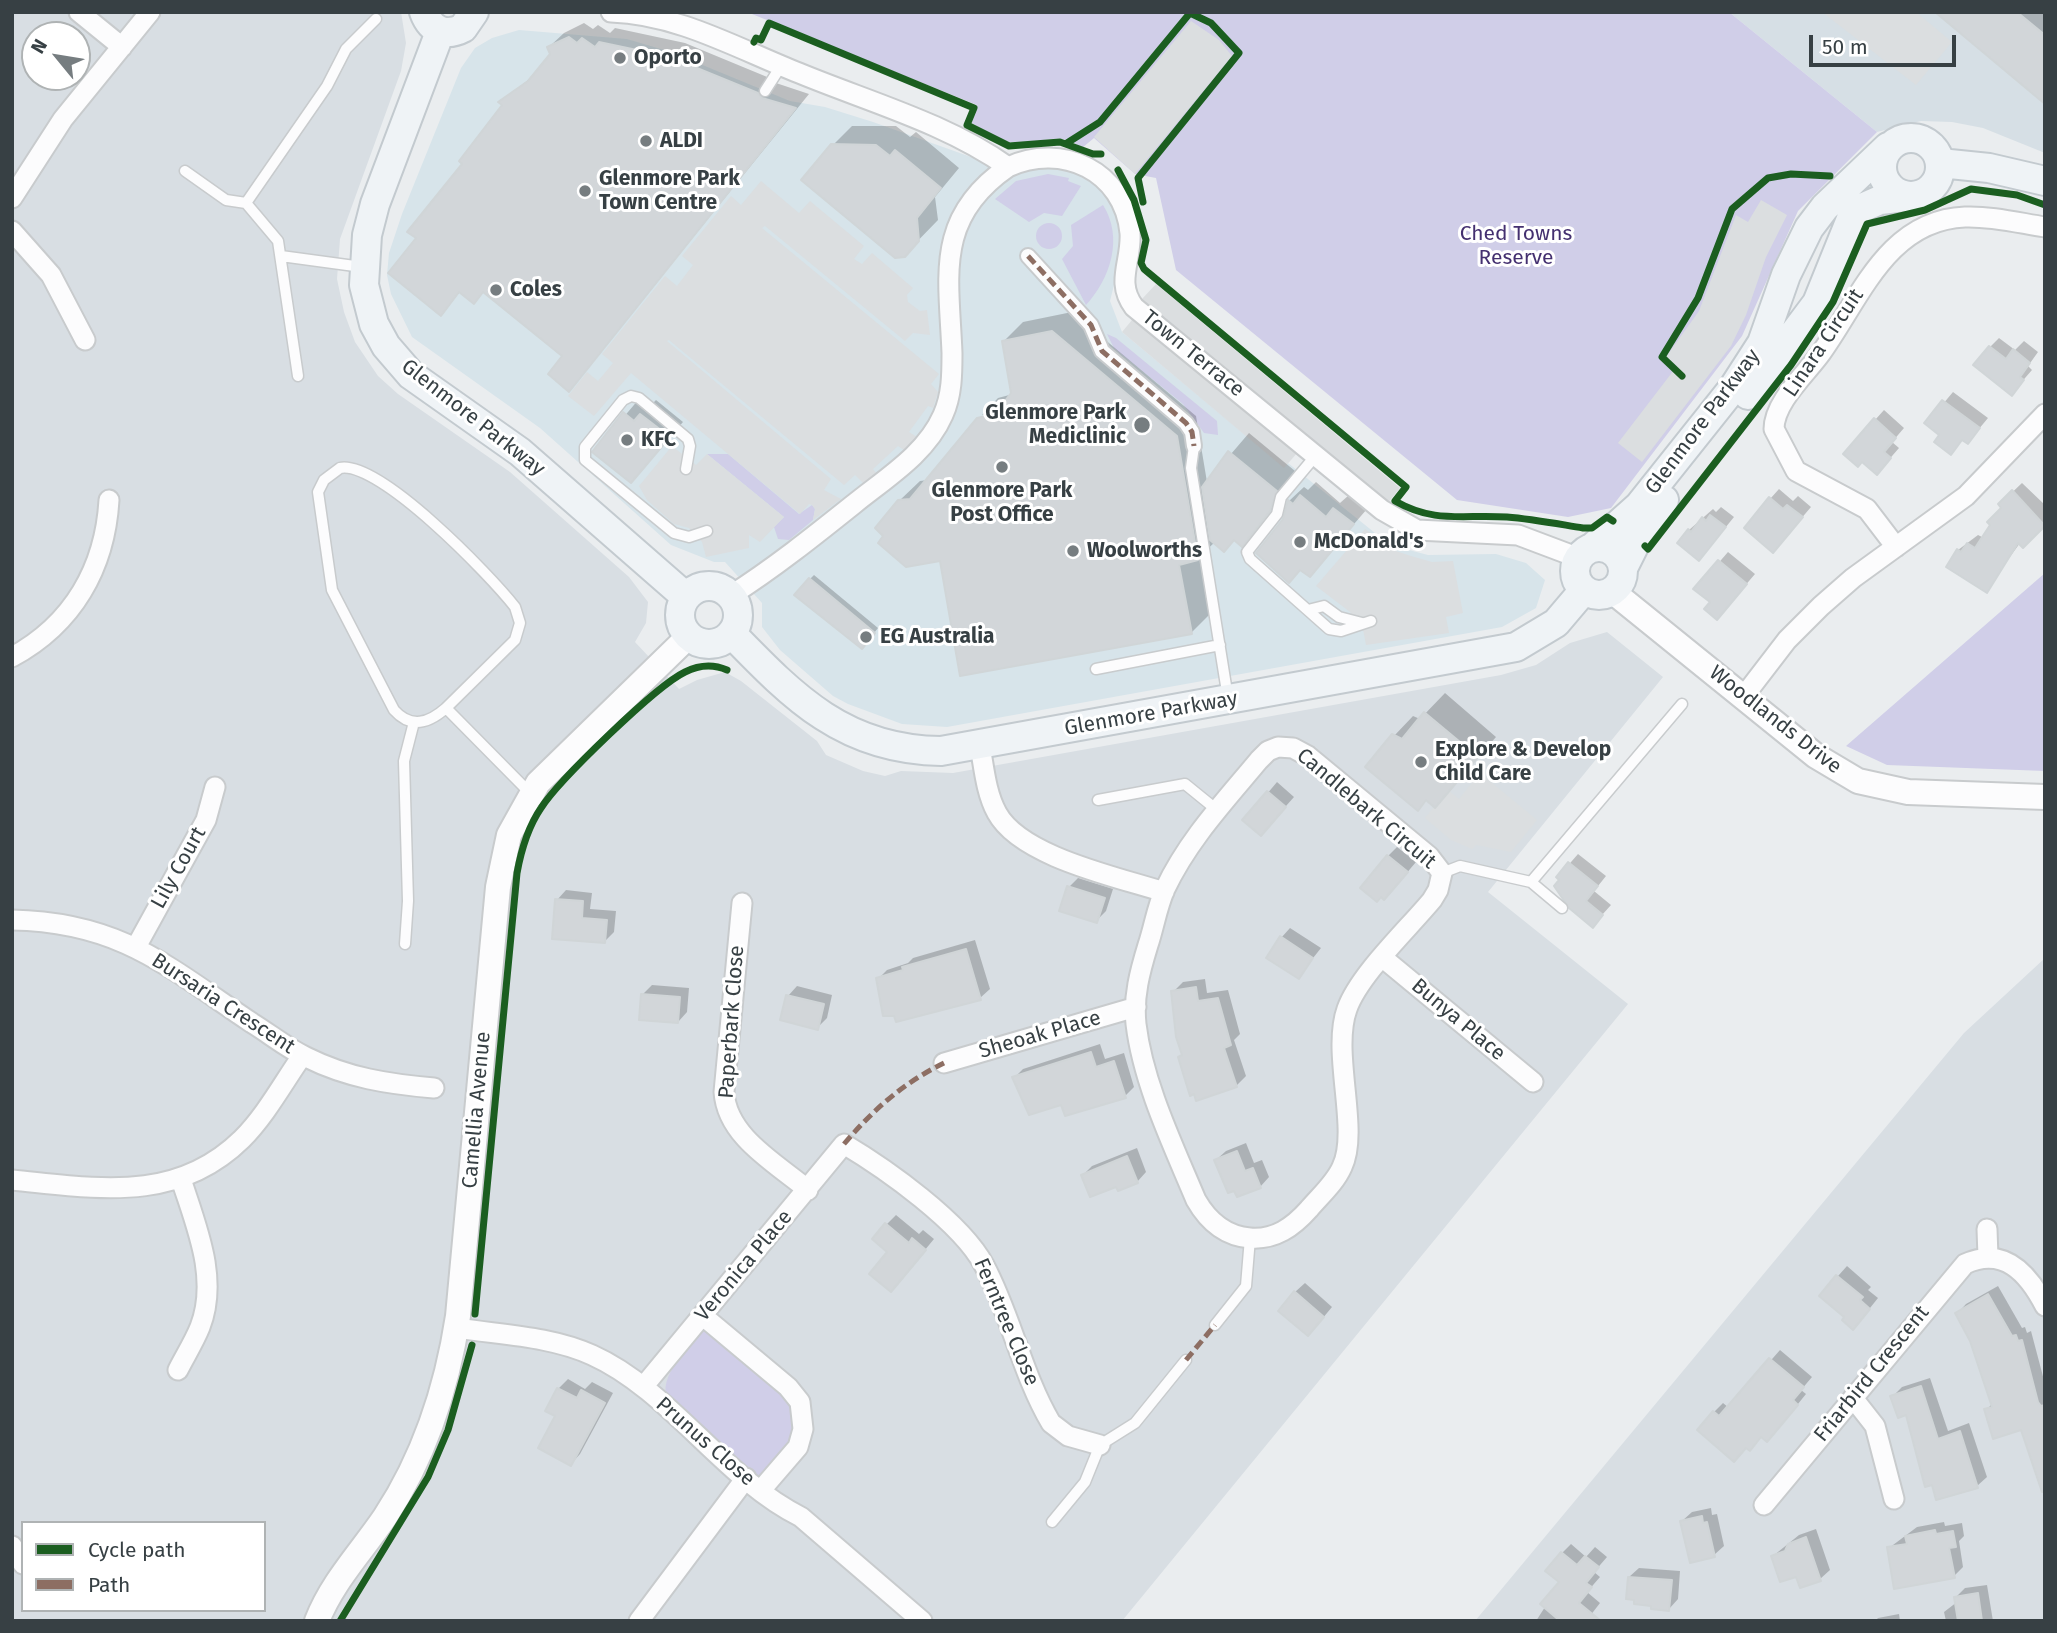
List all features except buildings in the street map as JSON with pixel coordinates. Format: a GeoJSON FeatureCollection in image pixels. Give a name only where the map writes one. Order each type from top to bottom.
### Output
{"type":"FeatureCollection","features":[{"type":"Feature","properties":{"kind":"main road"},"geometry":{"type":"LineString","coordinates":[[432,22],[456,32],[464,28],[474,12]]}},
{"type":"Feature","properties":{"kind":"main road","name":"Glenmore Parkway"},"geometry":{"type":"LineString","coordinates":[[432,22],[375,204],[362,267],[369,311],[379,334],[401,365],[429,389],[520,452],[686,597]]}},
{"type":"Feature","properties":{"kind":"main road"},"geometry":{"type":"LineString","coordinates":[[1906,137],[1917,138],[1934,149],[1940,163],[1938,177],[1933,186],[1916,197],[1906,197],[1886,185],[1881,176],[1881,165],[1888,147],[1906,137]]}},
{"type":"Feature","properties":{"kind":"main road","name":"Glenmore Parkway"},"geometry":{"type":"LineString","coordinates":[[1586,553],[1639,506],[1733,388],[1762,343],[1786,275],[1809,228],[1825,207],[1888,147]]}},
{"type":"Feature","properties":{"kind":"main road"},"geometry":{"type":"LineString","coordinates":[[1940,163],[1989,168],[2045,181]]}},
{"type":"Feature","properties":{"kind":"main road","name":"Glenmore Parkway"},"geometry":{"type":"LineString","coordinates":[[1618,579],[1656,511],[1804,323],[1826,285],[1851,219],[1864,207],[1880,200],[1906,197]]}},
{"type":"Feature","properties":{"kind":"main road"},"geometry":{"type":"LineString","coordinates":[[1608,549],[1616,553],[1618,579],[1598,595],[1584,590],[1575,571],[1586,553],[1608,549]]}},
{"type":"Feature","properties":{"kind":"main road"},"geometry":{"type":"LineString","coordinates":[[703,586],[719,587],[730,596],[738,610],[738,620],[732,634],[715,645],[704,645],[689,636],[681,625],[679,615],[686,597],[703,586]]}},
{"type":"Feature","properties":{"kind":"main road","name":"Glenmore Parkway"},"geometry":{"type":"LineString","coordinates":[[732,634],[809,708],[858,736],[894,747],[927,751],[980,746],[1516,647],[1556,623],[1584,590]]}},
{"type":"Feature","properties":{"kind":"street"},"geometry":{"type":"LineString","coordinates":[[79,12],[122,47]]}},
{"type":"Feature","properties":{"kind":"street"},"geometry":{"type":"LineString","coordinates":[[12,198],[63,120],[150,12]]}},
{"type":"Feature","properties":{"kind":"street"},"geometry":{"type":"LineString","coordinates":[[611,12],[636,13],[671,21],[959,137],[1008,167],[991,180],[970,206],[950,247],[947,277],[952,386],[938,425],[906,463],[766,573],[730,596]]}},
{"type":"Feature","properties":{"kind":"street","name":"Town Terrace"},"geometry":{"type":"LineString","coordinates":[[1008,167],[1032,158],[1055,156],[1074,161],[1099,176],[1117,197],[1127,219],[1130,240],[1123,282],[1131,302],[1318,454],[1381,510],[1405,526],[1430,532],[1518,535],[1586,553]]}},
{"type":"Feature","properties":{"kind":"street","name":"Linara Circuit"},"geometry":{"type":"LineString","coordinates":[[1896,547],[1867,509],[1796,471],[1774,429],[1780,408],[1821,355],[1876,267],[1905,239],[1942,220],[1964,217],[2045,227]]}},
{"type":"Feature","properties":{"kind":"street"},"geometry":{"type":"LineString","coordinates":[[12,231],[51,275],[85,340]]}},
{"type":"Feature","properties":{"kind":"street"},"geometry":{"type":"LineString","coordinates":[[1028,256],[1091,325],[1102,351],[1186,423],[1192,432],[1194,446]]}},
{"type":"Feature","properties":{"kind":"street"},"geometry":{"type":"LineString","coordinates":[[1744,696],[1803,623],[1853,578],[1966,496],[2045,414]]}},
{"type":"Feature","properties":{"kind":"street"},"geometry":{"type":"LineString","coordinates":[[12,657],[57,625],[89,581],[104,545],[109,500]]}},
{"type":"Feature","properties":{"kind":"street","name":"Woodlands Drive"},"geometry":{"type":"LineString","coordinates":[[1618,579],[1744,696],[1815,756],[1857,780],[1908,792],[2045,797]]}},
{"type":"Feature","properties":{"kind":"street","name":"Camellia Avenue"},"geometry":{"type":"LineString","coordinates":[[317,1621],[326,1600],[386,1516],[416,1462],[447,1377],[457,1328],[500,868],[509,835],[530,793],[548,771],[689,636]]}},
{"type":"Feature","properties":{"kind":"street"},"geometry":{"type":"LineString","coordinates":[[980,746],[993,804],[1001,820],[1018,838],[1043,852],[1164,892]]}},
{"type":"Feature","properties":{"kind":"street","name":"Candlebark Circuit"},"geometry":{"type":"LineString","coordinates":[[1289,747],[1308,756],[1429,856],[1442,873],[1438,890],[1432,900],[1360,986],[1346,1012],[1343,1049],[1348,1150],[1342,1168],[1297,1223],[1275,1235],[1250,1238],[1219,1228],[1205,1215],[1196,1200],[1153,1090],[1138,1037],[1136,1007],[1141,970],[1164,892],[1184,853],[1217,810],[1268,751],[1289,747]]}},
{"type":"Feature","properties":{"kind":"street","name":"Lily Court"},"geometry":{"type":"LineString","coordinates":[[136,947],[205,820],[215,787]]}},
{"type":"Feature","properties":{"kind":"street","name":"Paperbark Close"},"geometry":{"type":"LineString","coordinates":[[742,903],[724,1092],[726,1112],[740,1133],[808,1190]]}},
{"type":"Feature","properties":{"kind":"street","name":"Bursaria Crescent"},"geometry":{"type":"LineString","coordinates":[[12,920],[77,925],[136,947],[302,1056],[351,1076],[435,1088]]}},
{"type":"Feature","properties":{"kind":"street","name":"Bunya Place"},"geometry":{"type":"LineString","coordinates":[[1383,958],[1533,1082]]}},
{"type":"Feature","properties":{"kind":"street","name":"Sheoak Place"},"geometry":{"type":"LineString","coordinates":[[944,1063],[1136,1007]]}},
{"type":"Feature","properties":{"kind":"street"},"geometry":{"type":"LineString","coordinates":[[12,1180],[140,1188],[181,1179],[216,1159],[242,1139],[302,1056]]}},
{"type":"Feature","properties":{"kind":"street","name":"Veronica Place"},"geometry":{"type":"LineString","coordinates":[[643,1387],[844,1144]]}},
{"type":"Feature","properties":{"kind":"street","name":"Ferntree Close"},"geometry":{"type":"LineString","coordinates":[[844,1144],[875,1162],[971,1244],[990,1276],[1051,1423],[1068,1436],[1100,1445]]}},
{"type":"Feature","properties":{"kind":"street"},"geometry":{"type":"LineString","coordinates":[[178,1370],[201,1325],[207,1280],[202,1245],[181,1179]]}},
{"type":"Feature","properties":{"kind":"street"},"geometry":{"type":"LineString","coordinates":[[1987,1230],[1988,1257],[2008,1262],[2020,1271],[2045,1306]]}},
{"type":"Feature","properties":{"kind":"street","name":"Friarbird Crescent"},"geometry":{"type":"LineString","coordinates":[[1764,1505],[1955,1272],[1976,1259],[1988,1257]]}},
{"type":"Feature","properties":{"kind":"street"},"geometry":{"type":"LineString","coordinates":[[639,1621],[754,1484],[798,1447],[803,1429],[800,1402],[788,1387],[702,1316]]}},
{"type":"Feature","properties":{"kind":"street","name":"Prunus Close"},"geometry":{"type":"LineString","coordinates":[[457,1328],[577,1348],[608,1363],[643,1387],[754,1484],[784,1509],[801,1517],[922,1621]]}},
{"type":"Feature","properties":{"kind":"street"},"geometry":{"type":"LineString","coordinates":[[1853,1398],[1875,1426],[1894,1499]]}},
{"type":"Feature","properties":{"kind":"lane"},"geometry":{"type":"LineString","coordinates":[[246,203],[327,86],[346,49],[376,19]]}},
{"type":"Feature","properties":{"kind":"lane"},"geometry":{"type":"LineString","coordinates":[[765,90],[781,66]]}},
{"type":"Feature","properties":{"kind":"lane"},"geometry":{"type":"LineString","coordinates":[[185,171],[226,200],[246,203],[277,236],[298,376]]}},
{"type":"Feature","properties":{"kind":"lane"},"geometry":{"type":"LineString","coordinates":[[281,256],[362,267]]}},
{"type":"Feature","properties":{"kind":"lane"},"geometry":{"type":"LineString","coordinates":[[686,469],[690,446],[688,439],[639,398],[631,396],[622,400],[585,447],[585,460],[674,533],[689,537],[707,531]]}},
{"type":"Feature","properties":{"kind":"lane"},"geometry":{"type":"LineString","coordinates":[[1194,446],[1191,468],[1228,700]]}},
{"type":"Feature","properties":{"kind":"lane"},"geometry":{"type":"LineString","coordinates":[[1318,454],[1281,498],[1277,514],[1247,552],[1250,559],[1329,629],[1341,631],[1367,622]]}},
{"type":"Feature","properties":{"kind":"lane"},"geometry":{"type":"LineString","coordinates":[[340,468],[358,469],[423,512],[515,607],[520,623],[515,640],[446,708],[432,720],[414,722],[402,718],[394,710],[329,583],[318,492],[324,480],[340,468]]}},
{"type":"Feature","properties":{"kind":"lane"},"geometry":{"type":"LineString","coordinates":[[1096,669],[1220,645]]}},
{"type":"Feature","properties":{"kind":"lane"},"geometry":{"type":"LineString","coordinates":[[1531,883],[1682,704]]}},
{"type":"Feature","properties":{"kind":"lane"},"geometry":{"type":"LineString","coordinates":[[446,708],[530,793]]}},
{"type":"Feature","properties":{"kind":"lane"},"geometry":{"type":"LineString","coordinates":[[405,944],[408,901],[404,761],[414,722]]}},
{"type":"Feature","properties":{"kind":"lane"},"geometry":{"type":"LineString","coordinates":[[1098,800],[1185,784],[1217,810]]}},
{"type":"Feature","properties":{"kind":"lane"},"geometry":{"type":"LineString","coordinates":[[1442,873],[1460,866],[1531,883],[1562,908]]}},
{"type":"Feature","properties":{"kind":"lane"},"geometry":{"type":"LineString","coordinates":[[1215,1325],[1246,1286],[1250,1238]]}},
{"type":"Feature","properties":{"kind":"lane"},"geometry":{"type":"LineString","coordinates":[[1052,1522],[1084,1482],[1100,1445],[1135,1423],[1186,1360]]}},
{"type":"Feature","properties":{"kind":"shaded area"},"geometry":{"type":"Polygon","coordinates":[[[12,12],[401,12],[406,43],[401,71],[340,239],[337,279],[344,312],[355,342],[378,376],[398,394],[510,472],[629,577],[648,602],[646,623],[635,642],[679,689],[697,680],[725,672],[741,681],[817,741],[826,755],[863,771],[885,776],[901,771],[953,773],[1501,675],[1536,665],[1570,643],[1607,632],[1663,677],[1488,892],[1628,1004],[1122,1621],[12,1621],[12,12]]]}},
{"type":"Feature","properties":{"kind":"shaded area"},"geometry":{"type":"Polygon","coordinates":[[[1729,12],[2045,12],[2045,153],[1983,128],[1952,122],[1921,121],[1877,132],[1729,12]]]}},
{"type":"Feature","properties":{"kind":"shaded area"},"geometry":{"type":"Polygon","coordinates":[[[1822,12],[1916,12],[1952,42],[1916,85],[1822,12]]]}},
{"type":"Feature","properties":{"kind":"shaded area"},"geometry":{"type":"Polygon","coordinates":[[[1191,21],[1219,40],[1232,56],[1135,174],[1094,137],[1191,21]]]}},
{"type":"Feature","properties":{"kind":"shaded area","name":"Glenmore Park Town Centre"},"geometry":{"type":"Polygon","coordinates":[[[519,30],[627,39],[671,52],[790,101],[825,107],[873,122],[985,162],[1067,164],[1094,180],[1121,220],[1124,245],[1110,301],[1122,332],[1284,467],[1288,463],[1380,537],[1428,555],[1496,554],[1526,563],[1545,580],[1536,608],[1502,627],[947,727],[902,724],[833,696],[780,650],[762,627],[762,603],[725,562],[714,562],[671,545],[540,428],[412,337],[391,294],[387,275],[389,253],[461,68],[475,48],[492,38],[519,30]]]}},
{"type":"Feature","properties":{"kind":"shaded area"},"geometry":{"type":"Polygon","coordinates":[[[761,181],[799,213],[810,201],[864,246],[854,259],[862,264],[872,253],[913,288],[907,295],[908,302],[920,311],[927,310],[930,335],[913,333],[905,341],[765,226],[762,228],[939,374],[931,384],[938,392],[933,408],[928,406],[909,432],[917,437],[904,450],[898,446],[873,469],[876,473],[863,483],[855,475],[844,485],[667,341],[831,479],[824,490],[841,499],[813,520],[815,509],[812,505],[809,504],[800,514],[631,373],[594,416],[568,396],[587,372],[598,381],[613,363],[602,354],[665,276],[677,286],[693,265],[682,256],[731,196],[741,205],[761,181]]]}},
{"type":"Feature","properties":{"kind":"shaded area"},"geometry":{"type":"Polygon","coordinates":[[[1761,200],[1787,215],[1766,257],[1746,315],[1731,346],[1642,462],[1618,443],[1677,366],[1666,357],[1699,311],[1736,215],[1748,222],[1761,200]]]}},
{"type":"Feature","properties":{"kind":"shaded area"},"geometry":{"type":"Polygon","coordinates":[[[1156,284],[1400,488],[1382,510],[1305,444],[1284,468],[1122,332],[1132,320],[1127,315],[1156,284]]]}},
{"type":"Feature","properties":{"kind":"shaded area"},"geometry":{"type":"Polygon","coordinates":[[[672,446],[696,465],[707,454],[784,517],[760,542],[749,535],[749,548],[706,557],[702,542],[689,528],[674,524],[647,500],[639,486],[672,446]]]}},
{"type":"Feature","properties":{"kind":"shaded area"},"geometry":{"type":"Polygon","coordinates":[[[1365,529],[1396,551],[1432,562],[1453,561],[1463,613],[1446,617],[1449,633],[1366,645],[1363,629],[1350,612],[1316,586],[1365,529]]]}},
{"type":"Feature","properties":{"kind":"shaded area"},"geometry":{"type":"Polygon","coordinates":[[[1480,773],[1537,820],[1511,852],[1476,845],[1472,849],[1451,840],[1425,818],[1448,790],[1459,799],[1480,773]]]}},
{"type":"Feature","properties":{"kind":"shaded area"},"geometry":{"type":"Polygon","coordinates":[[[2045,958],[2045,1621],[1475,1621],[1964,1033],[2045,958]]]}},
{"type":"Feature","properties":{"kind":"green space","name":"Ched Towns Reserve"},"geometry":{"type":"Polygon","coordinates":[[[747,12],[1729,12],[1877,132],[1798,211],[1742,336],[1611,508],[1568,517],[1457,500],[1176,270],[1156,178],[1135,174],[1094,138],[1082,148],[1058,139],[1027,143],[1005,141],[970,122],[977,105],[747,12]]]}},
{"type":"Feature","properties":{"kind":"green space"},"geometry":{"type":"Polygon","coordinates":[[[1048,174],[1069,178],[1068,181],[1081,186],[1062,216],[1044,213],[1029,222],[995,199],[1016,181],[1048,174]]]}},
{"type":"Feature","properties":{"kind":"green space"},"geometry":{"type":"Polygon","coordinates":[[[1103,205],[1113,231],[1111,258],[1102,283],[1086,305],[1062,259],[1073,246],[1071,225],[1103,205]]]}},
{"type":"Feature","properties":{"kind":"green space"},"geometry":{"type":"Polygon","coordinates":[[[1049,223],[1058,227],[1062,236],[1058,245],[1049,249],[1040,245],[1036,236],[1040,227],[1049,223]]]}},
{"type":"Feature","properties":{"kind":"green space"},"geometry":{"type":"Polygon","coordinates":[[[1107,334],[1116,338],[1217,421],[1218,435],[1204,433],[1183,404],[1114,348],[1107,334]]]}},
{"type":"Feature","properties":{"kind":"green space"},"geometry":{"type":"Polygon","coordinates":[[[707,454],[728,454],[799,514],[812,505],[815,509],[813,520],[789,540],[778,539],[774,527],[784,517],[707,454]]]}},
{"type":"Feature","properties":{"kind":"green space"},"geometry":{"type":"Polygon","coordinates":[[[2045,573],[2045,771],[1887,765],[1846,746],[2045,573]]]}},
{"type":"Feature","properties":{"kind":"green space"},"geometry":{"type":"Polygon","coordinates":[[[706,1328],[768,1378],[792,1410],[796,1426],[792,1442],[761,1480],[668,1402],[667,1382],[676,1362],[706,1328]]]}},
{"type":"Feature","properties":{"kind":"marked path"},"geometry":{"type":"LineString","coordinates":[[1028,256],[1091,325],[1102,351],[1186,423],[1192,432],[1194,446]]}},
{"type":"Feature","properties":{"kind":"marked path"},"geometry":{"type":"LineString","coordinates":[[844,1144],[890,1098],[915,1079],[944,1063]]}},
{"type":"Feature","properties":{"kind":"marked path"},"geometry":{"type":"LineString","coordinates":[[1186,1360],[1215,1325]]}},
{"type":"Feature","properties":{"kind":"cycle path"},"geometry":{"type":"LineString","coordinates":[[1067,143],[1100,122],[1190,13],[1211,23],[1239,53],[1138,178],[1143,202]]}},
{"type":"Feature","properties":{"kind":"cycle path"},"geometry":{"type":"LineString","coordinates":[[754,42],[756,38],[761,40],[769,23],[974,108],[967,125],[1009,146],[1060,142],[1093,154],[1101,154]]}},
{"type":"Feature","properties":{"kind":"cycle path"},"geometry":{"type":"LineString","coordinates":[[1118,170],[1134,200],[1146,240],[1141,263],[1144,269],[1406,487],[1395,501],[1423,513],[1437,515],[1507,517],[1583,528],[1592,528],[1607,517],[1613,521]]}},
{"type":"Feature","properties":{"kind":"cycle path"},"geometry":{"type":"LineString","coordinates":[[1682,376],[1662,357],[1698,298],[1732,209],[1768,178],[1791,174],[1830,176]]}},
{"type":"Feature","properties":{"kind":"cycle path"},"geometry":{"type":"LineString","coordinates":[[1645,546],[1648,549],[1791,365],[1833,302],[1867,224],[1925,210],[1971,189],[2017,195],[2045,205]]}},
{"type":"Feature","properties":{"kind":"cycle path"},"geometry":{"type":"LineString","coordinates":[[475,1314],[517,873],[529,831],[536,815],[567,777],[653,695],[690,670],[711,666],[727,670]]}},
{"type":"Feature","properties":{"kind":"cycle path"},"geometry":{"type":"LineString","coordinates":[[340,1621],[428,1477],[448,1430],[472,1345]]}},
{"type":"Feature","properties":{"kind":"place","name":"Oporto"},"geometry":{"type":"Point","coordinates":[620,58]}},
{"type":"Feature","properties":{"kind":"place","name":"ALDI"},"geometry":{"type":"Point","coordinates":[646,141]}},
{"type":"Feature","properties":{"kind":"place","name":"Glenmore Park Town Centre"},"geometry":{"type":"Point","coordinates":[585,191]}},
{"type":"Feature","properties":{"kind":"place","name":"Coles"},"geometry":{"type":"Point","coordinates":[496,290]}},
{"type":"Feature","properties":{"kind":"place","name":"Glenmore Park Mediclinic"},"geometry":{"type":"Point","coordinates":[1142,425]}},
{"type":"Feature","properties":{"kind":"place","name":"KFC"},"geometry":{"type":"Point","coordinates":[627,440]}},
{"type":"Feature","properties":{"kind":"place","name":"Glenmore Park Post Office"},"geometry":{"type":"Point","coordinates":[1002,467]}},
{"type":"Feature","properties":{"kind":"place","name":"McDonald's"},"geometry":{"type":"Point","coordinates":[1300,542]}},
{"type":"Feature","properties":{"kind":"place","name":"Woolworths"},"geometry":{"type":"Point","coordinates":[1073,551]}},
{"type":"Feature","properties":{"kind":"place","name":"EG Australia"},"geometry":{"type":"Point","coordinates":[866,637]}},
{"type":"Feature","properties":{"kind":"place","name":"Explore & Develop Child Care"},"geometry":{"type":"Point","coordinates":[1421,762]}}]}
